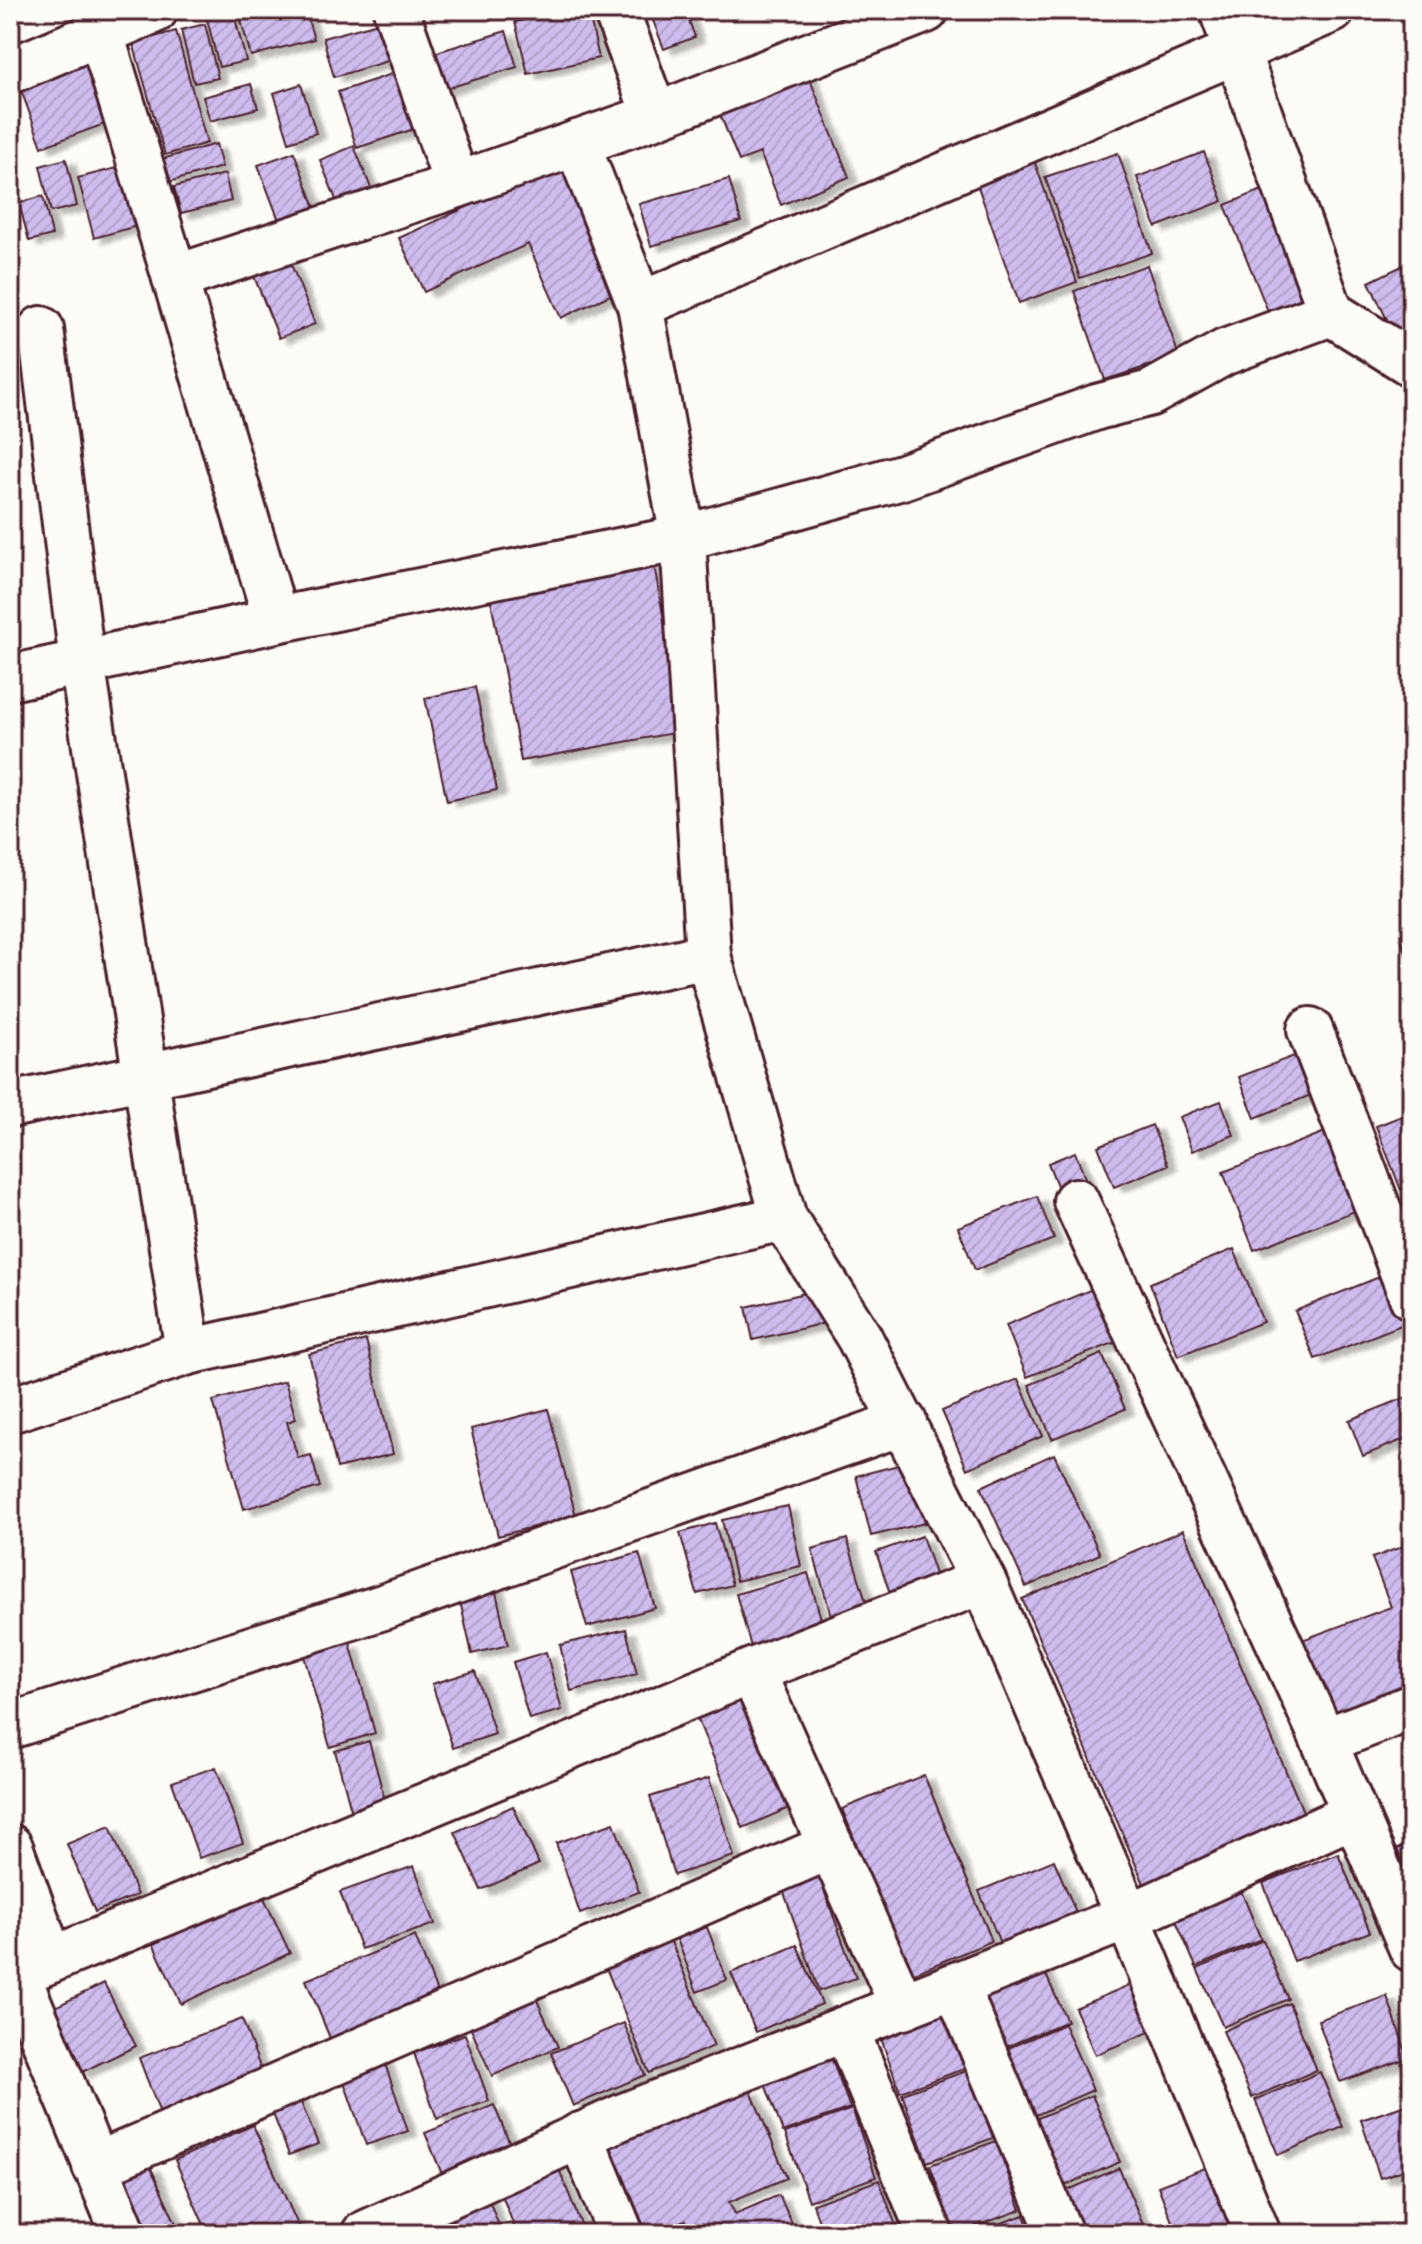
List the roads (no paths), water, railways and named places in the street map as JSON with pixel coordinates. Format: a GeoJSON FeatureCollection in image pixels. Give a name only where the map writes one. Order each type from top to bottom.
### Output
{"type":"FeatureCollection","features":[{"type":"Feature","properties":{"kind":"street"},"geometry":{"type":"LineString","coordinates":[[10,71],[155,10]]}},
{"type":"Feature","properties":{"kind":"street"},"geometry":{"type":"LineString","coordinates":[[396,10],[457,185]]}},
{"type":"Feature","properties":{"kind":"street"},"geometry":{"type":"LineString","coordinates":[[616,10],[655,116]]}},
{"type":"Feature","properties":{"kind":"street"},"geometry":{"type":"LineString","coordinates":[[175,278],[655,116],[926,10]]}},
{"type":"Feature","properties":{"kind":"street"},"geometry":{"type":"LineString","coordinates":[[1222,10],[1331,313],[1412,364]]}},
{"type":"Feature","properties":{"kind":"street"},"geometry":{"type":"LineString","coordinates":[[640,305],[1332,10]]}},
{"type":"Feature","properties":{"kind":"street"},"geometry":{"type":"LineString","coordinates":[[101,34],[276,620]]}},
{"type":"Feature","properties":{"kind":"street"},"geometry":{"type":"LineString","coordinates":[[577,143],[640,305],[683,538],[708,956],[784,1218],[859,1337],[983,1581],[1128,1917],[1258,2234]]}},
{"type":"Feature","properties":{"kind":"street"},"geometry":{"type":"LineString","coordinates":[[10,678],[276,620],[683,538],[902,477],[1097,407],[1151,393],[1225,352],[1331,313]]}},
{"type":"Feature","properties":{"kind":"street"},"geometry":{"type":"LineString","coordinates":[[41,329],[82,662],[188,1352]]}},
{"type":"Feature","properties":{"kind":"street"},"geometry":{"type":"LineString","coordinates":[[10,1105],[708,956]]}},
{"type":"Feature","properties":{"kind":"street"},"geometry":{"type":"LineString","coordinates":[[1310,1030],[1412,1297]]}},
{"type":"Feature","properties":{"kind":"street"},"geometry":{"type":"LineString","coordinates":[[1076,1201],[1324,1741],[1412,1949]]}},
{"type":"Feature","properties":{"kind":"street"},"geometry":{"type":"LineString","coordinates":[[10,1410],[188,1352],[784,1218]]}},
{"type":"Feature","properties":{"kind":"street"},"geometry":{"type":"LineString","coordinates":[[10,1726],[383,1607],[904,1422]]}},
{"type":"Feature","properties":{"kind":"street"},"geometry":{"type":"LineString","coordinates":[[26,1970],[752,1671],[983,1581]]}},
{"type":"Feature","properties":{"kind":"street"},"geometry":{"type":"LineString","coordinates":[[752,1671],[903,2007]]}},
{"type":"Feature","properties":{"kind":"street"},"geometry":{"type":"LineString","coordinates":[[1324,1741],[1412,1707]]}},
{"type":"Feature","properties":{"kind":"street"},"geometry":{"type":"LineString","coordinates":[[390,2228],[580,2135],[1128,1917],[1353,1815]]}},
{"type":"Feature","properties":{"kind":"street"},"geometry":{"type":"LineString","coordinates":[[95,2166],[831,1846]]}},
{"type":"Feature","properties":{"kind":"street"},"geometry":{"type":"LineString","coordinates":[[10,1847],[26,1970],[95,2166],[124,2234]]}},
{"type":"Feature","properties":{"kind":"street"},"geometry":{"type":"LineString","coordinates":[[956,1986],[1060,2234]]}},
{"type":"Feature","properties":{"kind":"street"},"geometry":{"type":"LineString","coordinates":[[846,2029],[930,2234]]}},
{"type":"Feature","properties":{"kind":"street"},"geometry":{"type":"LineString","coordinates":[[580,2135],[621,2234]]}}]}
